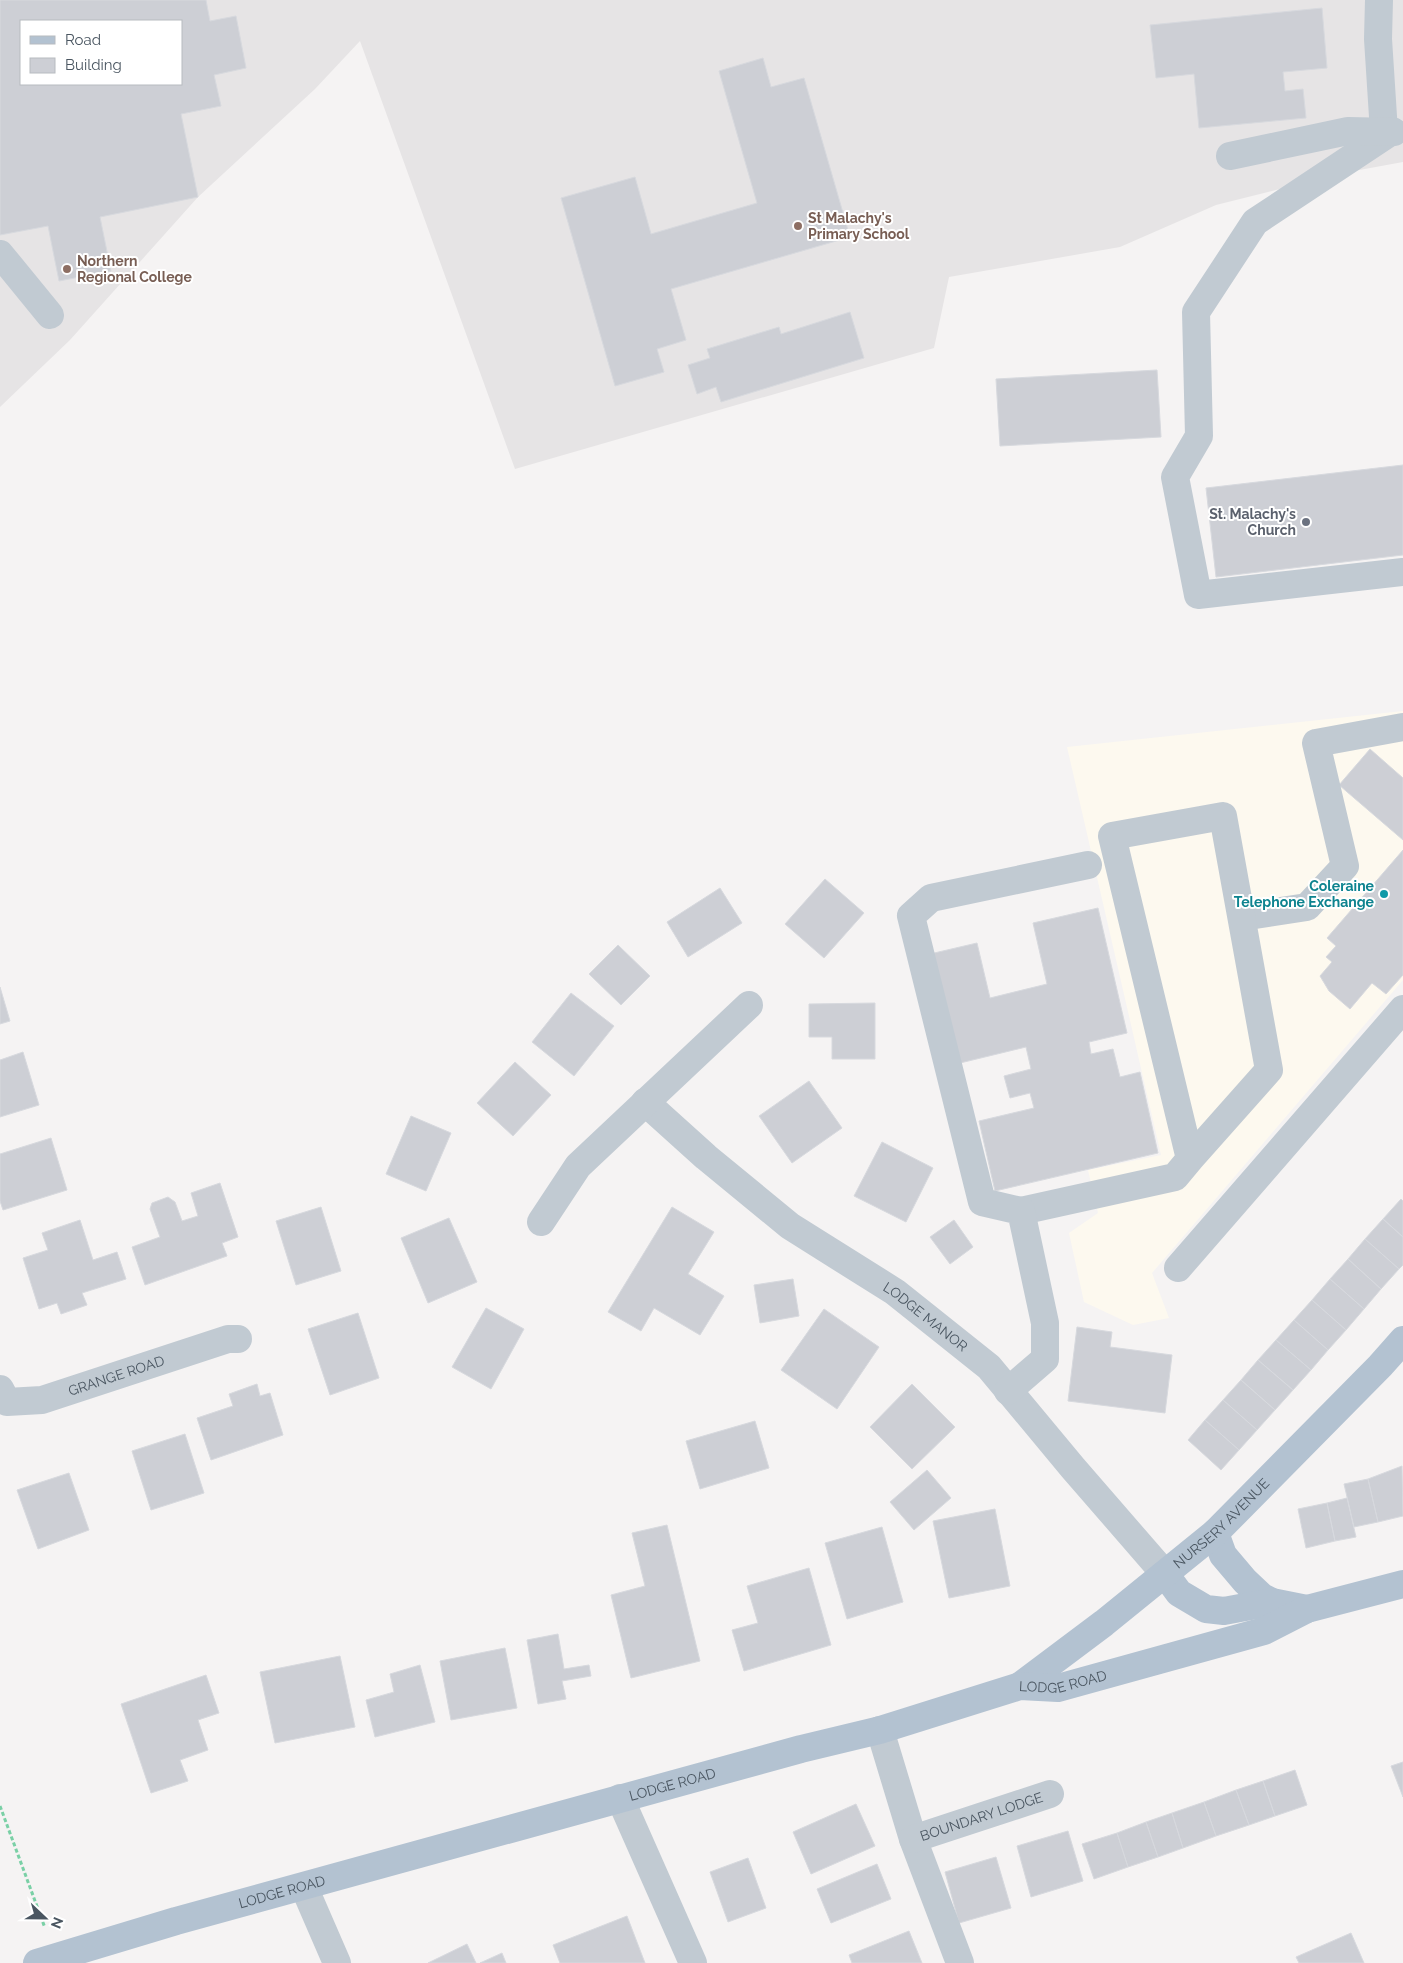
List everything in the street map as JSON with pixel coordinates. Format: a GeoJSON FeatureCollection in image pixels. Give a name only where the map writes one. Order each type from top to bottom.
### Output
{"type":"FeatureCollection","features":[{"type":"Feature","properties":{"kind":"main road","name":"NURSERY AVENUE"},"geometry":{"type":"LineString","coordinates":[[1020,1686],[1104,1623],[1215,1533],[1380,1366],[1403,1340]]}},
{"type":"Feature","properties":{"kind":"main road","name":"LODGE ROAD"},"geometry":{"type":"LineString","coordinates":[[1215,1533],[1223,1555],[1245,1582],[1262,1597],[1272,1602],[1307,1609]]}},
{"type":"Feature","properties":{"kind":"main road","name":"LODGE ROAD"},"geometry":{"type":"LineString","coordinates":[[1165,1574],[1179,1593],[1206,1609],[1224,1611],[1272,1602]]}},
{"type":"Feature","properties":{"kind":"main road","name":"LODGE ROAD"},"geometry":{"type":"LineString","coordinates":[[45,1960],[176,1920],[304,1887],[801,1748],[880,1730],[1020,1686],[1058,1688],[1264,1631],[1307,1609],[1403,1584]]}},
{"type":"Feature","properties":{"kind":"street"},"geometry":{"type":"LineString","coordinates":[[1379,0],[1378,39],[1393,132]]}},
{"type":"Feature","properties":{"kind":"street"},"geometry":{"type":"LineString","coordinates":[[1230,156],[1348,132],[1393,132]]}},
{"type":"Feature","properties":{"kind":"street"},"geometry":{"type":"LineString","coordinates":[[1393,132],[1255,222],[1196,312],[1200,436],[1176,477],[1198,595],[1403,572]]}},
{"type":"Feature","properties":{"kind":"street"},"geometry":{"type":"LineString","coordinates":[[0,254],[50,316]]}},
{"type":"Feature","properties":{"kind":"street"},"geometry":{"type":"LineString","coordinates":[[1242,917],[1306,907],[1345,866],[1316,743],[1403,727]]}},
{"type":"Feature","properties":{"kind":"street"},"geometry":{"type":"LineString","coordinates":[[1088,865],[931,898],[910,916],[982,1202],[1021,1211],[1175,1178],[1190,1158],[1269,1070],[1223,816],[1112,836],[1190,1158]]}},
{"type":"Feature","properties":{"kind":"street"},"geometry":{"type":"LineString","coordinates":[[541,1222],[578,1166],[749,1005]]}},
{"type":"Feature","properties":{"kind":"street"},"geometry":{"type":"LineString","coordinates":[[1178,1268],[1399,1021]]}},
{"type":"Feature","properties":{"kind":"street","name":"LODGE MANOR"},"geometry":{"type":"LineString","coordinates":[[645,1102],[706,1157],[790,1226],[895,1292],[989,1368],[1165,1574]]}},
{"type":"Feature","properties":{"kind":"street"},"geometry":{"type":"LineString","coordinates":[[1008,1391],[1045,1359],[1045,1323],[1021,1211]]}},
{"type":"Feature","properties":{"kind":"street","name":"GRANGE ROAD"},"geometry":{"type":"LineString","coordinates":[[2,1399],[42,1400],[228,1339],[238,1339]]}},
{"type":"Feature","properties":{"kind":"street","name":"BOUNDARY LODGE"},"geometry":{"type":"LineString","coordinates":[[880,1730],[914,1839],[960,1963]]}},
{"type":"Feature","properties":{"kind":"street","name":"BOUNDARY LODGE"},"geometry":{"type":"LineString","coordinates":[[914,1839],[1050,1794]]}},
{"type":"Feature","properties":{"kind":"street"},"geometry":{"type":"LineString","coordinates":[[620,1798],[693,1963]]}},
{"type":"Feature","properties":{"kind":"street"},"geometry":{"type":"LineString","coordinates":[[304,1887],[336,1963]]}},
{"type":"Feature","properties":{"kind":"path"},"geometry":{"type":"LineString","coordinates":[[0,1806],[42,1919],[45,1960]]}},
{"type":"Feature","properties":{"kind":"shaded area","name":"St Malachy's Primary School"},"geometry":{"type":"Polygon","coordinates":[[[0,0],[1403,0],[1403,162],[1343,173],[1216,205],[1120,247],[949,277],[934,348],[515,469],[360,41],[315,89],[198,197],[70,340],[0,407],[0,0]]]}},
{"type":"Feature","properties":{"kind":"shaded area"},"geometry":{"type":"Polygon","coordinates":[[[1403,711],[1403,980],[1152,1273],[1169,1318],[1133,1325],[1084,1302],[1069,1233],[1098,1213],[1088,1170],[1161,1155],[1067,747],[1403,711]]]}},
{"type":"Feature","properties":{"kind":"building"},"geometry":{"type":"Polygon","coordinates":[[[0,0],[206,0],[210,21],[236,16],[246,68],[214,75],[221,106],[181,114],[198,197],[100,217],[111,271],[59,281],[48,226],[0,235],[0,0]]]}},
{"type":"Feature","properties":{"kind":"building"},"geometry":{"type":"Polygon","coordinates":[[[1322,8],[1327,68],[1283,72],[1285,91],[1303,89],[1306,118],[1199,128],[1194,74],[1156,78],[1150,25],[1322,8]]]}},
{"type":"Feature","properties":{"kind":"building"},"geometry":{"type":"Polygon","coordinates":[[[763,58],[771,87],[804,78],[850,237],[671,289],[686,340],[657,349],[664,372],[615,386],[561,198],[635,177],[651,234],[757,203],[719,71],[763,58]]]}},
{"type":"Feature","properties":{"kind":"building"},"geometry":{"type":"Polygon","coordinates":[[[850,312],[864,358],[721,402],[716,387],[697,394],[688,365],[710,358],[707,349],[779,327],[781,334],[850,312]]]}},
{"type":"Feature","properties":{"kind":"building"},"geometry":{"type":"Polygon","coordinates":[[[1157,370],[1161,437],[1000,446],[996,379],[1157,370]]]}},
{"type":"Feature","properties":{"kind":"building","name":"St. Malachy's Church"},"geometry":{"type":"Polygon","coordinates":[[[1403,465],[1403,555],[1216,577],[1206,488],[1403,465]]]}},
{"type":"Feature","properties":{"kind":"building"},"geometry":{"type":"Polygon","coordinates":[[[1370,749],[1403,778],[1403,840],[1339,785],[1370,749]]]}},
{"type":"Feature","properties":{"kind":"building","name":"Coleraine Telephone Exchange"},"geometry":{"type":"Polygon","coordinates":[[[1403,850],[1403,975],[1386,994],[1372,983],[1350,1009],[1329,991],[1320,976],[1332,962],[1326,957],[1336,946],[1327,938],[1403,850]]]}},
{"type":"Feature","properties":{"kind":"building"},"geometry":{"type":"Polygon","coordinates":[[[825,879],[864,913],[824,958],[785,924],[825,879]]]}},
{"type":"Feature","properties":{"kind":"building"},"geometry":{"type":"Polygon","coordinates":[[[720,888],[742,923],[688,957],[667,922],[720,888]]]}},
{"type":"Feature","properties":{"kind":"building"},"geometry":{"type":"Polygon","coordinates":[[[1098,908],[1127,1033],[1089,1042],[1091,1054],[1113,1049],[1120,1077],[1140,1072],[1158,1153],[995,1191],[979,1121],[1034,1108],[1030,1093],[1010,1098],[1004,1076],[1031,1069],[1026,1047],[956,1064],[930,954],[977,943],[990,998],[1047,984],[1033,923],[1098,908]]]}},
{"type":"Feature","properties":{"kind":"building"},"geometry":{"type":"Polygon","coordinates":[[[618,945],[650,976],[621,1005],[589,974],[618,945]]]}},
{"type":"Feature","properties":{"kind":"building"},"geometry":{"type":"Polygon","coordinates":[[[0,987],[10,1021],[0,1024],[0,987]]]}},
{"type":"Feature","properties":{"kind":"building"},"geometry":{"type":"Polygon","coordinates":[[[571,993],[614,1026],[574,1076],[532,1042],[571,993]]]}},
{"type":"Feature","properties":{"kind":"building"},"geometry":{"type":"Polygon","coordinates":[[[875,1003],[875,1059],[832,1059],[832,1037],[809,1037],[809,1004],[875,1003]]]}},
{"type":"Feature","properties":{"kind":"building"},"geometry":{"type":"Polygon","coordinates":[[[23,1052],[39,1105],[0,1117],[0,1060],[23,1052]]]}},
{"type":"Feature","properties":{"kind":"building"},"geometry":{"type":"Polygon","coordinates":[[[515,1062],[551,1095],[513,1136],[477,1103],[515,1062]]]}},
{"type":"Feature","properties":{"kind":"building"},"geometry":{"type":"Polygon","coordinates":[[[809,1081],[842,1128],[792,1163],[759,1116],[809,1081]]]}},
{"type":"Feature","properties":{"kind":"building"},"geometry":{"type":"Polygon","coordinates":[[[411,1116],[451,1133],[426,1191],[386,1174],[411,1116]]]}},
{"type":"Feature","properties":{"kind":"building"},"geometry":{"type":"Polygon","coordinates":[[[51,1138],[67,1190],[3,1210],[0,1201],[0,1154],[51,1138]]]}},
{"type":"Feature","properties":{"kind":"building"},"geometry":{"type":"Polygon","coordinates":[[[882,1142],[933,1168],[906,1222],[854,1196],[882,1142]]]}},
{"type":"Feature","properties":{"kind":"building"},"geometry":{"type":"Polygon","coordinates":[[[220,1183],[238,1237],[222,1243],[227,1256],[145,1285],[132,1247],[160,1237],[150,1209],[152,1203],[168,1197],[175,1202],[182,1221],[198,1216],[191,1193],[220,1183]]]}},
{"type":"Feature","properties":{"kind":"building"},"geometry":{"type":"Polygon","coordinates":[[[1401,1199],[1403,1201],[1403,1237],[1383,1219],[1401,1199]]]}},
{"type":"Feature","properties":{"kind":"building"},"geometry":{"type":"Polygon","coordinates":[[[321,1207],[341,1271],[296,1285],[276,1221],[321,1207]]]}},
{"type":"Feature","properties":{"kind":"building"},"geometry":{"type":"Polygon","coordinates":[[[672,1207],[714,1232],[688,1274],[724,1296],[700,1335],[654,1308],[641,1331],[608,1312],[672,1207]]]}},
{"type":"Feature","properties":{"kind":"building"},"geometry":{"type":"Polygon","coordinates":[[[449,1218],[477,1282],[428,1303],[401,1238],[449,1218]]]}},
{"type":"Feature","properties":{"kind":"building"},"geometry":{"type":"Polygon","coordinates":[[[1383,1219],[1403,1237],[1403,1265],[1399,1269],[1365,1239],[1383,1219]]]}},
{"type":"Feature","properties":{"kind":"building"},"geometry":{"type":"Polygon","coordinates":[[[80,1220],[93,1260],[117,1252],[126,1279],[82,1293],[87,1305],[61,1314],[57,1303],[39,1309],[23,1258],[48,1250],[42,1233],[80,1220]]]}},
{"type":"Feature","properties":{"kind":"building"},"geometry":{"type":"Polygon","coordinates":[[[954,1220],[973,1247],[950,1264],[930,1237],[954,1220]]]}},
{"type":"Feature","properties":{"kind":"building"},"geometry":{"type":"Polygon","coordinates":[[[1365,1239],[1399,1269],[1381,1289],[1348,1259],[1365,1239]]]}},
{"type":"Feature","properties":{"kind":"building"},"geometry":{"type":"Polygon","coordinates":[[[1348,1259],[1381,1289],[1364,1309],[1330,1279],[1348,1259]]]}},
{"type":"Feature","properties":{"kind":"building"},"geometry":{"type":"Polygon","coordinates":[[[793,1279],[799,1316],[760,1323],[754,1285],[793,1279]]]}},
{"type":"Feature","properties":{"kind":"building"},"geometry":{"type":"Polygon","coordinates":[[[1330,1279],[1364,1309],[1346,1330],[1312,1300],[1330,1279]]]}},
{"type":"Feature","properties":{"kind":"building"},"geometry":{"type":"Polygon","coordinates":[[[1312,1300],[1346,1330],[1328,1350],[1294,1320],[1312,1300]]]}},
{"type":"Feature","properties":{"kind":"building"},"geometry":{"type":"Polygon","coordinates":[[[486,1308],[524,1329],[491,1389],[452,1367],[486,1308]]]}},
{"type":"Feature","properties":{"kind":"building"},"geometry":{"type":"Polygon","coordinates":[[[824,1309],[879,1347],[837,1409],[781,1370],[824,1309]]]}},
{"type":"Feature","properties":{"kind":"building"},"geometry":{"type":"Polygon","coordinates":[[[358,1313],[379,1378],[330,1395],[308,1329],[358,1313]]]}},
{"type":"Feature","properties":{"kind":"building"},"geometry":{"type":"Polygon","coordinates":[[[1294,1320],[1328,1350],[1311,1370],[1276,1340],[1294,1320]]]}},
{"type":"Feature","properties":{"kind":"building"},"geometry":{"type":"Polygon","coordinates":[[[1077,1327],[1112,1332],[1110,1347],[1172,1355],[1165,1413],[1068,1401],[1077,1327]]]}},
{"type":"Feature","properties":{"kind":"building"},"geometry":{"type":"Polygon","coordinates":[[[1276,1340],[1311,1370],[1293,1390],[1258,1360],[1276,1340]]]}},
{"type":"Feature","properties":{"kind":"building"},"geometry":{"type":"Polygon","coordinates":[[[1258,1360],[1293,1390],[1275,1410],[1241,1380],[1258,1360]]]}},
{"type":"Feature","properties":{"kind":"building"},"geometry":{"type":"Polygon","coordinates":[[[1241,1380],[1275,1410],[1257,1430],[1223,1400],[1241,1380]]]}},
{"type":"Feature","properties":{"kind":"building"},"geometry":{"type":"Polygon","coordinates":[[[257,1384],[260,1396],[270,1393],[283,1435],[211,1460],[197,1418],[233,1406],[229,1394],[257,1384]]]}},
{"type":"Feature","properties":{"kind":"building"},"geometry":{"type":"Polygon","coordinates":[[[912,1384],[955,1427],[912,1469],[870,1427],[912,1384]]]}},
{"type":"Feature","properties":{"kind":"building"},"geometry":{"type":"Polygon","coordinates":[[[1223,1400],[1257,1430],[1239,1450],[1205,1420],[1223,1400]]]}},
{"type":"Feature","properties":{"kind":"building"},"geometry":{"type":"Polygon","coordinates":[[[1205,1420],[1239,1450],[1221,1470],[1188,1440],[1205,1420]]]}},
{"type":"Feature","properties":{"kind":"building"},"geometry":{"type":"Polygon","coordinates":[[[755,1421],[769,1468],[700,1489],[686,1441],[755,1421]]]}},
{"type":"Feature","properties":{"kind":"building"},"geometry":{"type":"Polygon","coordinates":[[[185,1434],[204,1493],[151,1510],[132,1451],[185,1434]]]}},
{"type":"Feature","properties":{"kind":"building"},"geometry":{"type":"Polygon","coordinates":[[[1402,1466],[1403,1516],[1378,1522],[1368,1479],[1402,1466]]]}},
{"type":"Feature","properties":{"kind":"building"},"geometry":{"type":"Polygon","coordinates":[[[927,1470],[951,1498],[914,1530],[890,1502],[927,1470]]]}},
{"type":"Feature","properties":{"kind":"building"},"geometry":{"type":"Polygon","coordinates":[[[69,1473],[89,1530],[38,1549],[17,1490],[69,1473]]]}},
{"type":"Feature","properties":{"kind":"building"},"geometry":{"type":"Polygon","coordinates":[[[1368,1479],[1378,1522],[1354,1527],[1344,1484],[1368,1479]]]}},
{"type":"Feature","properties":{"kind":"building"},"geometry":{"type":"Polygon","coordinates":[[[1347,1498],[1356,1537],[1335,1541],[1327,1503],[1347,1498]]]}},
{"type":"Feature","properties":{"kind":"building"},"geometry":{"type":"Polygon","coordinates":[[[1327,1503],[1335,1541],[1306,1548],[1298,1509],[1327,1503]]]}},
{"type":"Feature","properties":{"kind":"building"},"geometry":{"type":"Polygon","coordinates":[[[995,1509],[1010,1586],[949,1598],[933,1521],[995,1509]]]}},
{"type":"Feature","properties":{"kind":"building"},"geometry":{"type":"Polygon","coordinates":[[[667,1525],[700,1661],[631,1678],[611,1595],[645,1586],[632,1533],[667,1525]]]}},
{"type":"Feature","properties":{"kind":"building"},"geometry":{"type":"Polygon","coordinates":[[[882,1527],[903,1602],[847,1619],[825,1543],[882,1527]]]}},
{"type":"Feature","properties":{"kind":"building"},"geometry":{"type":"Polygon","coordinates":[[[809,1568],[831,1645],[744,1671],[732,1630],[758,1623],[747,1586],[809,1568]]]}},
{"type":"Feature","properties":{"kind":"building"},"geometry":{"type":"Polygon","coordinates":[[[558,1634],[564,1669],[589,1665],[591,1676],[562,1681],[566,1699],[538,1704],[527,1640],[558,1634]]]}},
{"type":"Feature","properties":{"kind":"building"},"geometry":{"type":"Polygon","coordinates":[[[505,1648],[517,1708],[451,1720],[440,1661],[505,1648]]]}},
{"type":"Feature","properties":{"kind":"building"},"geometry":{"type":"Polygon","coordinates":[[[340,1656],[355,1727],[275,1743],[260,1672],[340,1656]]]}},
{"type":"Feature","properties":{"kind":"building"},"geometry":{"type":"Polygon","coordinates":[[[420,1665],[435,1722],[375,1737],[366,1700],[394,1692],[390,1674],[420,1665]]]}},
{"type":"Feature","properties":{"kind":"building"},"geometry":{"type":"Polygon","coordinates":[[[206,1675],[219,1713],[198,1720],[208,1750],[180,1760],[188,1781],[151,1793],[121,1704],[206,1675]]]}},
{"type":"Feature","properties":{"kind":"building"},"geometry":{"type":"Polygon","coordinates":[[[1403,1762],[1403,1797],[1391,1766],[1403,1762]]]}},
{"type":"Feature","properties":{"kind":"building"},"geometry":{"type":"Polygon","coordinates":[[[1295,1770],[1307,1805],[1275,1816],[1263,1781],[1295,1770]]]}},
{"type":"Feature","properties":{"kind":"building"},"geometry":{"type":"Polygon","coordinates":[[[1263,1781],[1275,1816],[1249,1825],[1236,1790],[1263,1781]]]}},
{"type":"Feature","properties":{"kind":"building"},"geometry":{"type":"Polygon","coordinates":[[[1236,1790],[1249,1825],[1216,1836],[1204,1802],[1236,1790]]]}},
{"type":"Feature","properties":{"kind":"building"},"geometry":{"type":"Polygon","coordinates":[[[1204,1802],[1216,1836],[1183,1848],[1172,1813],[1204,1802]]]}},
{"type":"Feature","properties":{"kind":"building"},"geometry":{"type":"Polygon","coordinates":[[[856,1804],[875,1846],[811,1874],[793,1832],[856,1804]]]}},
{"type":"Feature","properties":{"kind":"building"},"geometry":{"type":"Polygon","coordinates":[[[1172,1813],[1183,1848],[1158,1857],[1146,1822],[1172,1813]]]}},
{"type":"Feature","properties":{"kind":"building"},"geometry":{"type":"Polygon","coordinates":[[[1146,1822],[1158,1857],[1128,1867],[1117,1833],[1146,1822]]]}},
{"type":"Feature","properties":{"kind":"building"},"geometry":{"type":"Polygon","coordinates":[[[1068,1831],[1083,1881],[1031,1897],[1017,1846],[1068,1831]]]}},
{"type":"Feature","properties":{"kind":"building"},"geometry":{"type":"Polygon","coordinates":[[[1117,1833],[1128,1867],[1094,1879],[1082,1844],[1117,1833]]]}},
{"type":"Feature","properties":{"kind":"building"},"geometry":{"type":"Polygon","coordinates":[[[996,1857],[1011,1908],[959,1923],[945,1872],[996,1857]]]}},
{"type":"Feature","properties":{"kind":"building"},"geometry":{"type":"Polygon","coordinates":[[[748,1858],[766,1908],[728,1922],[710,1872],[748,1858]]]}},
{"type":"Feature","properties":{"kind":"building"},"geometry":{"type":"Polygon","coordinates":[[[877,1864],[891,1899],[831,1923],[817,1889],[877,1864]]]}},
{"type":"Feature","properties":{"kind":"building"},"geometry":{"type":"Polygon","coordinates":[[[627,1916],[645,1963],[560,1963],[553,1945],[627,1916]]]}},
{"type":"Feature","properties":{"kind":"building"},"geometry":{"type":"Polygon","coordinates":[[[909,1931],[922,1963],[852,1963],[849,1955],[909,1931]]]}},
{"type":"Feature","properties":{"kind":"building"},"geometry":{"type":"Polygon","coordinates":[[[1351,1933],[1364,1963],[1299,1963],[1296,1957],[1351,1933]]]}},
{"type":"Feature","properties":{"kind":"building"},"geometry":{"type":"Polygon","coordinates":[[[467,1944],[476,1963],[428,1963],[467,1944]]]}},
{"type":"Feature","properties":{"kind":"building"},"geometry":{"type":"Polygon","coordinates":[[[502,1953],[506,1963],[480,1963],[502,1953]]]}},
{"type":"Feature","properties":{"kind":"place","name":"St Malachy's Primary School"},"geometry":{"type":"Point","coordinates":[798,226]}},
{"type":"Feature","properties":{"kind":"place","name":"Northern Regional College"},"geometry":{"type":"Point","coordinates":[67,269]}},
{"type":"Feature","properties":{"kind":"place","name":"St. Malachy's Church"},"geometry":{"type":"Point","coordinates":[1306,522]}},
{"type":"Feature","properties":{"kind":"place","name":"Coleraine Telephone Exchange"},"geometry":{"type":"Point","coordinates":[1384,894]}}]}
